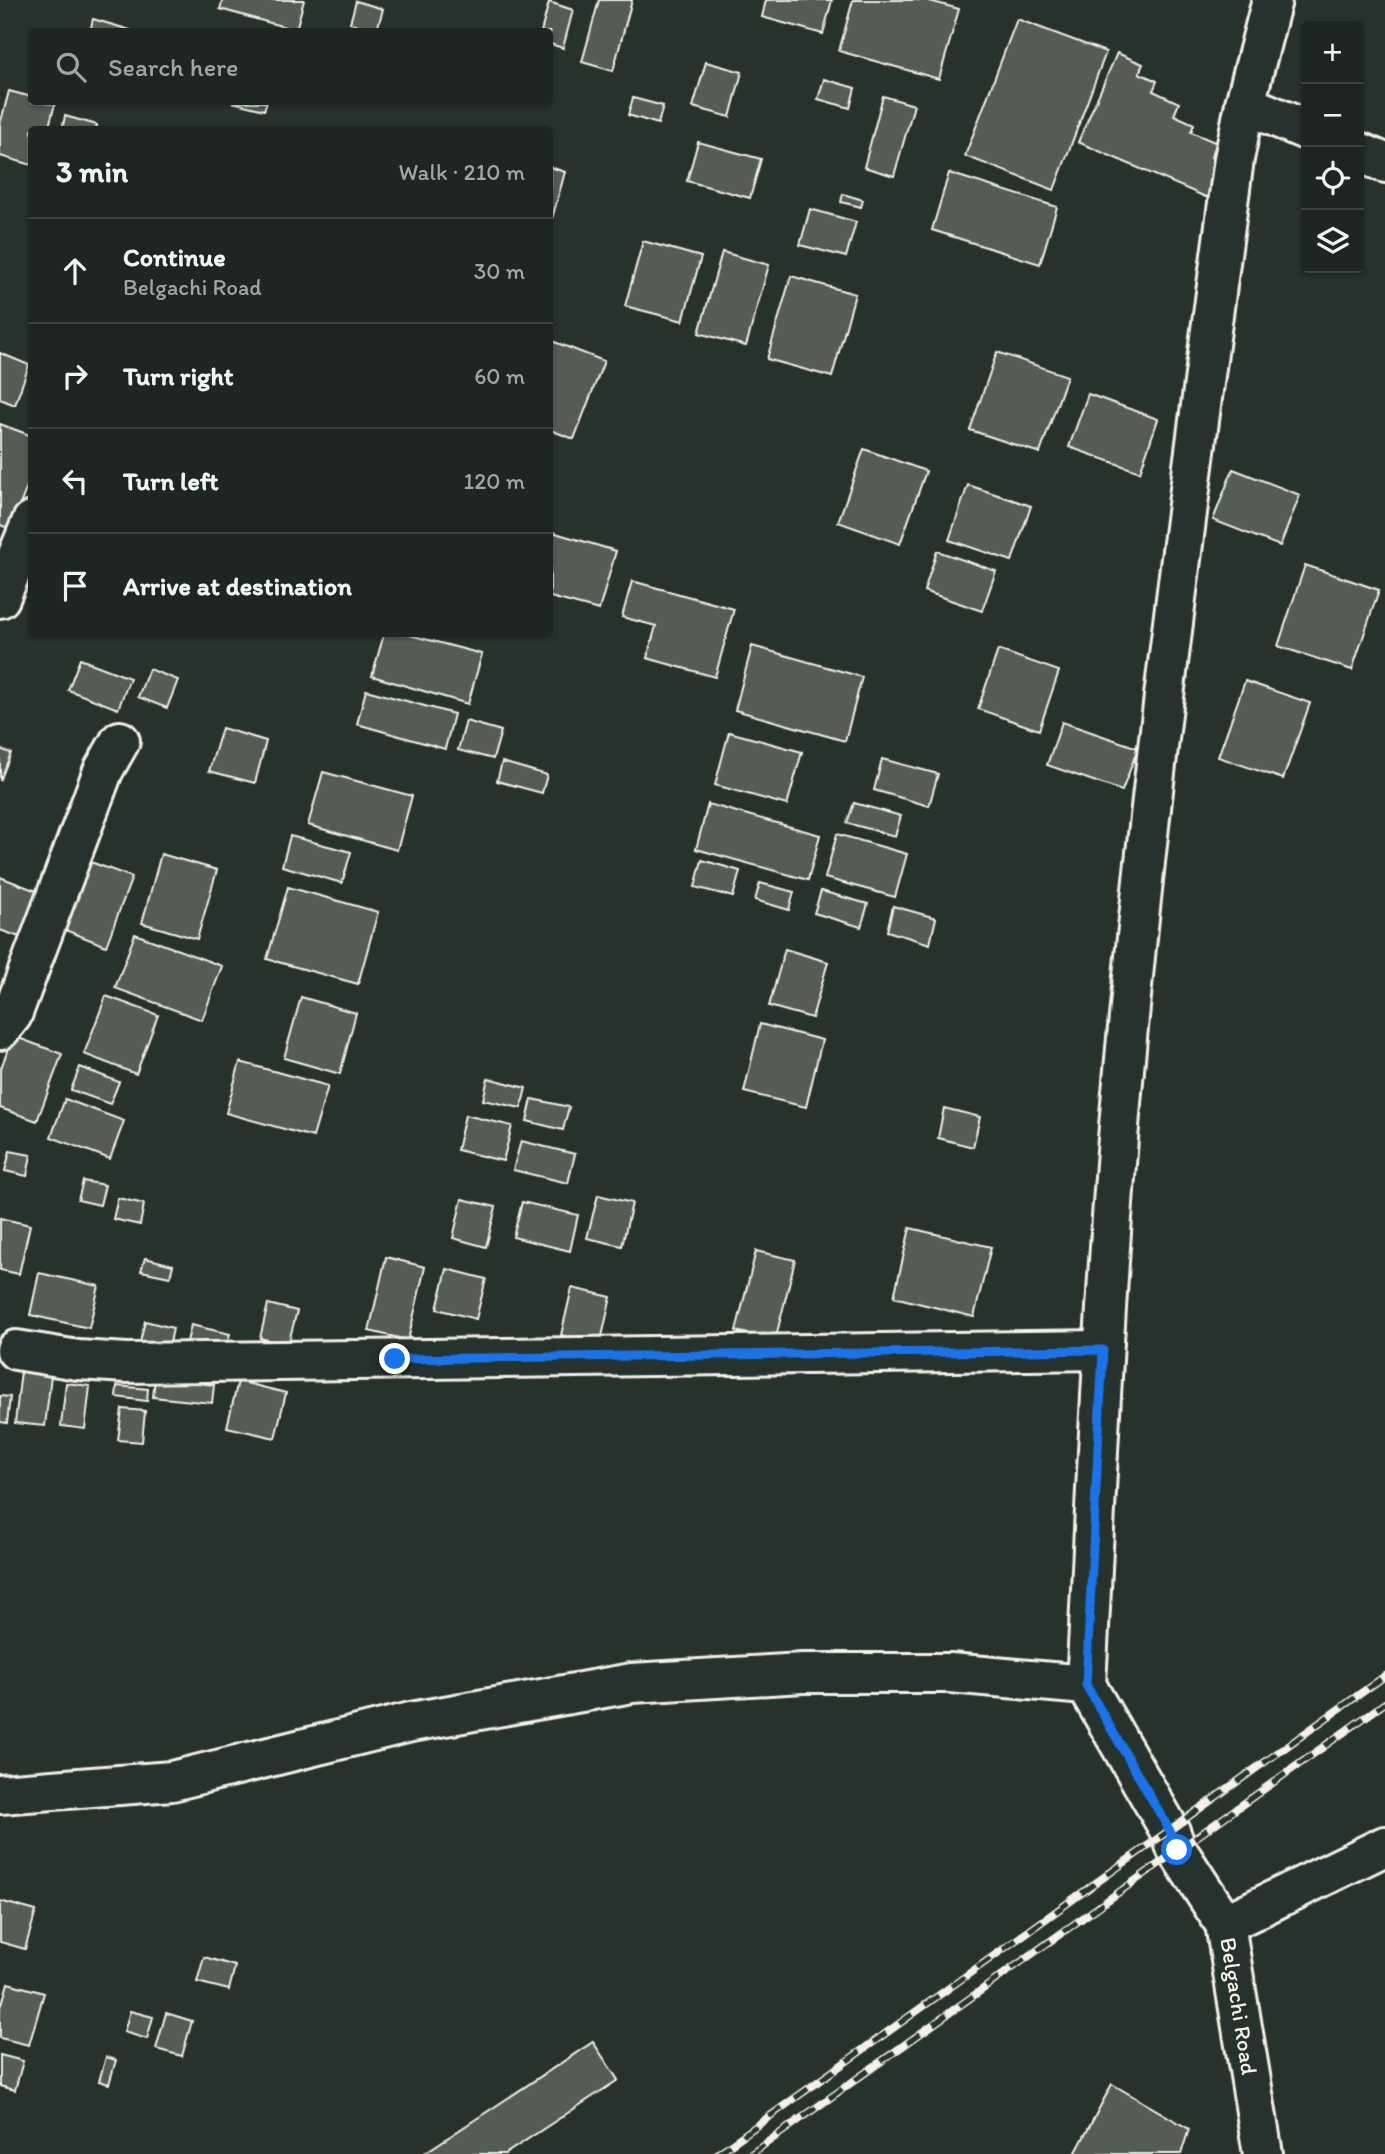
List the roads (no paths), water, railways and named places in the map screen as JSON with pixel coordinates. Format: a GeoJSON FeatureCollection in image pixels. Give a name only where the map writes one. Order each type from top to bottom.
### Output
{"type":"FeatureCollection","features":[{"type":"Feature","properties":{"kind":"street"},"geometry":{"type":"LineString","coordinates":[[0,1794],[173,1781],[411,1722],[632,1682],[803,1674],[950,1673],[1086,1685],[1103,1350],[1124,1070],[1176,585],[1234,159],[1272,0]]}},
{"type":"Feature","properties":{"kind":"street"},"geometry":{"type":"LineString","coordinates":[[1245,104],[1301,128]]}},
{"type":"Feature","properties":{"kind":"street"},"geometry":{"type":"LineString","coordinates":[[1364,154],[1385,163]]}},
{"type":"Feature","properties":{"kind":"street"},"geometry":{"type":"LineString","coordinates":[[0,598],[28,530]]}},
{"type":"Feature","properties":{"kind":"street"},"geometry":{"type":"LineString","coordinates":[[0,1030],[12,1014],[103,771],[120,741]]}},
{"type":"Feature","properties":{"kind":"street"},"geometry":{"type":"LineString","coordinates":[[16,1350],[78,1360],[127,1363],[1103,1350]]}},
{"type":"Feature","properties":{"kind":"street","name":"Belgachi Road"},"geometry":{"type":"LineString","coordinates":[[1086,1685],[1170,1831],[1177,1850],[1225,1924],[1263,2154]]}},
{"type":"Feature","properties":{"kind":"street"},"geometry":{"type":"LineString","coordinates":[[1225,1924],[1385,1846]]}},
{"type":"Feature","properties":{"kind":"railway"},"geometry":{"type":"LineString","coordinates":[[717,2154],[1385,1676]]}},
{"type":"Feature","properties":{"kind":"railway"},"geometry":{"type":"LineString","coordinates":[[751,2154],[1385,1703]]}}]}
